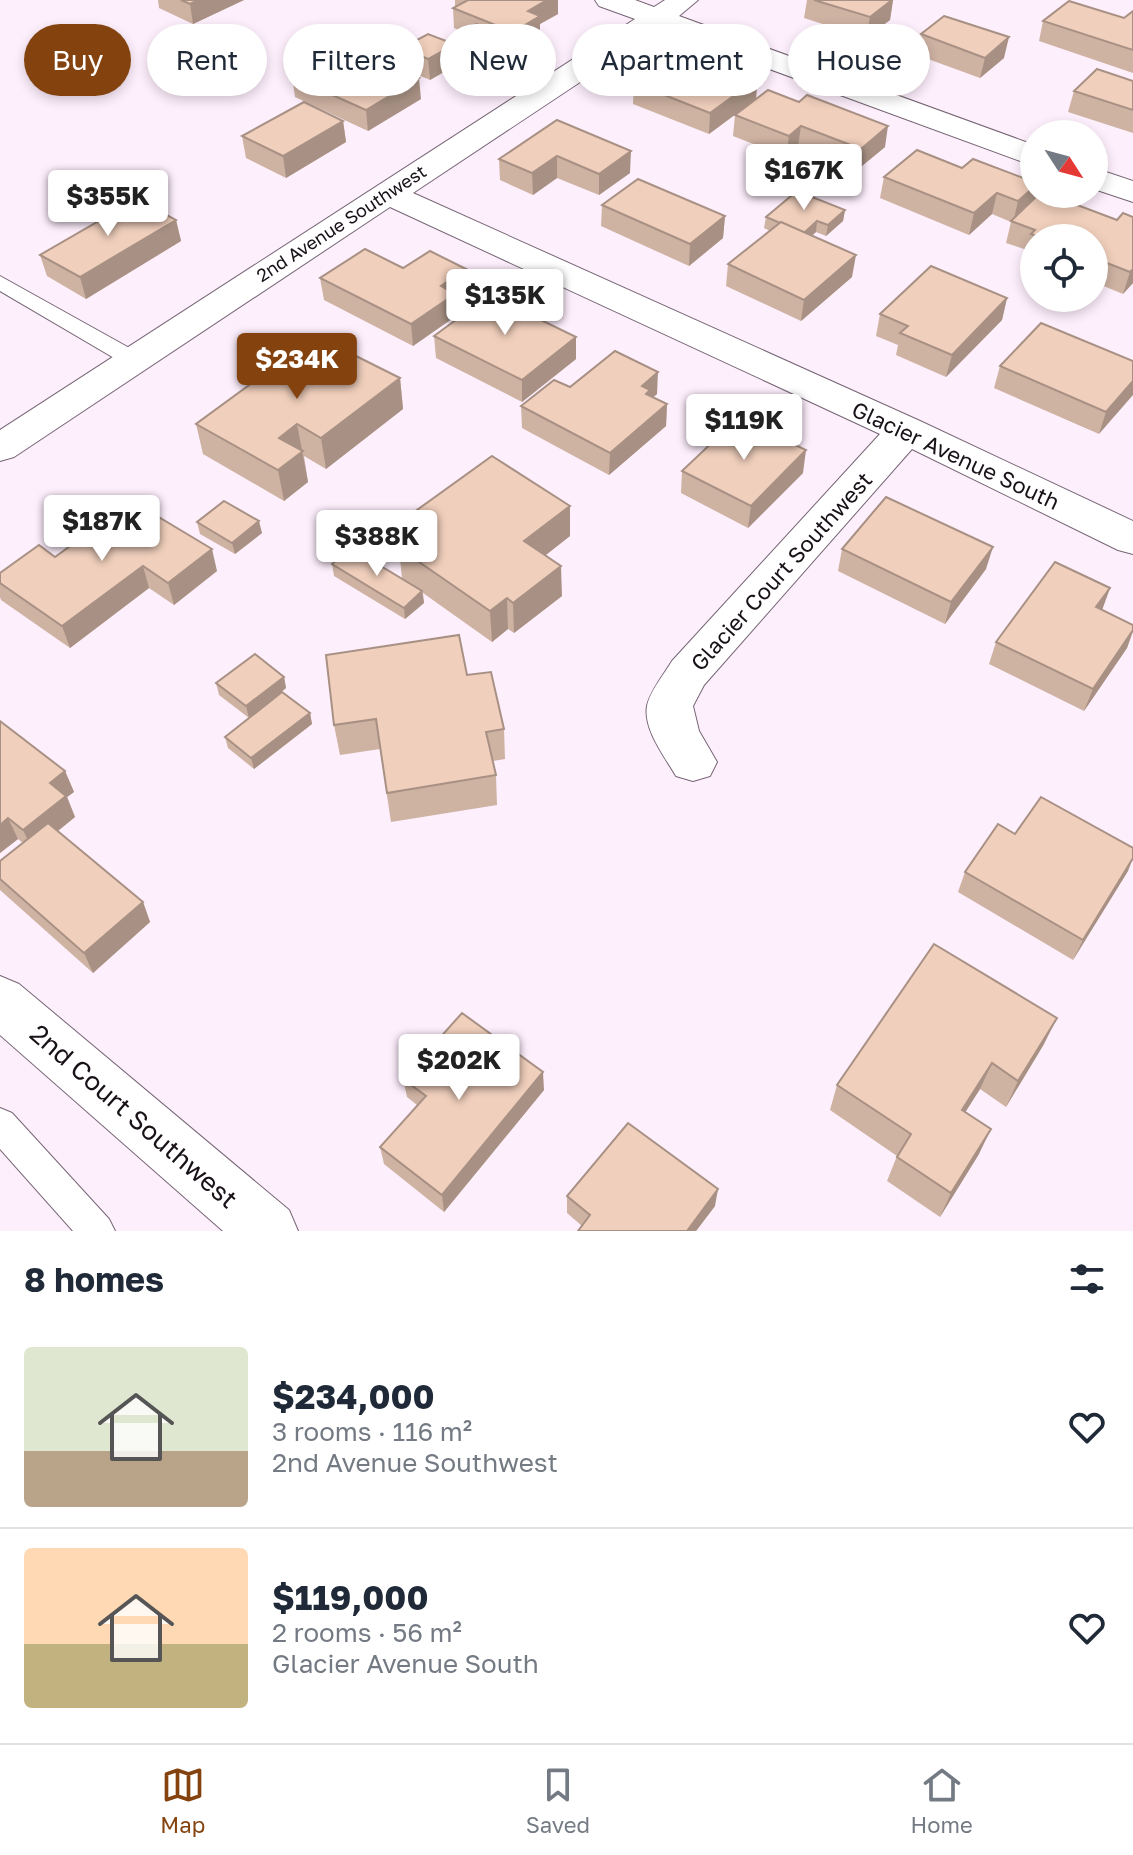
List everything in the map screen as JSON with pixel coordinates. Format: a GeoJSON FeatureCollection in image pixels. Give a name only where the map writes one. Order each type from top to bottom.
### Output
{"type":"FeatureCollection","features":[{"type":"Feature","properties":{"kind":"street"},"geometry":{"type":"LineString","coordinates":[[609,0],[670,9],[1020,150]]}},
{"type":"Feature","properties":{"kind":"street","name":"2nd Avenue Southwest"},"geometry":{"type":"LineString","coordinates":[[0,448],[670,9]]}},
{"type":"Feature","properties":{"kind":"street"},"geometry":{"type":"LineString","coordinates":[[1108,183],[1133,192]]}},
{"type":"Feature","properties":{"kind":"street","name":"Glacier Avenue South"},"geometry":{"type":"LineString","coordinates":[[386,193],[906,430],[1133,539]]}},
{"type":"Feature","properties":{"kind":"street","name":"Glacier Court Southwest"},"geometry":{"type":"LineString","coordinates":[[693,762],[676,734],[670,706],[688,673],[906,430]]}},
{"type":"Feature","properties":{"kind":"street","name":"2nd Court Southwest"},"geometry":{"type":"LineString","coordinates":[[0,1001],[268,1231]]}},
{"type":"Feature","properties":{"kind":"lane"},"geometry":{"type":"LineString","coordinates":[[0,282],[134,360]]}},
{"type":"Feature","properties":{"kind":"lane"},"geometry":{"type":"LineString","coordinates":[[0,1124],[97,1231]]}},
{"type":"Feature","properties":{"kind":"building"},"geometry":{"type":"Polygon","coordinates":[[[468,0],[547,0],[528,11],[540,16],[526,24],[493,24],[453,8],[468,0]]]}},
{"type":"Feature","properties":{"kind":"building"},"geometry":{"type":"Polygon","coordinates":[[[814,0],[892,0],[870,17],[814,0]]]}},
{"type":"Feature","properties":{"kind":"building"},"geometry":{"type":"Polygon","coordinates":[[[1069,1],[1124,18],[1133,11],[1133,50],[1043,21],[1069,1]]]}},
{"type":"Feature","properties":{"kind":"building"},"geometry":{"type":"Polygon","coordinates":[[[944,16],[1009,37],[985,58],[930,37],[930,27],[944,16]]]}},
{"type":"Feature","properties":{"kind":"building"},"geometry":{"type":"Polygon","coordinates":[[[428,34],[440,39],[440,52],[428,59],[424,57],[424,36],[428,34]]]}},
{"type":"Feature","properties":{"kind":"building"},"geometry":{"type":"Polygon","coordinates":[[[1097,69],[1133,81],[1133,110],[1074,91],[1097,69]]]}},
{"type":"Feature","properties":{"kind":"building"},"geometry":{"type":"Polygon","coordinates":[[[772,92],[799,102],[810,96],[888,126],[861,149],[801,126],[789,136],[735,115],[760,96],[772,96],[772,92]]]}},
{"type":"Feature","properties":{"kind":"building"},"geometry":{"type":"Polygon","coordinates":[[[335,96],[389,96],[366,110],[335,96]]]}},
{"type":"Feature","properties":{"kind":"building"},"geometry":{"type":"Polygon","coordinates":[[[667,96],[733,96],[710,113],[667,96]]]}},
{"type":"Feature","properties":{"kind":"building"},"geometry":{"type":"Polygon","coordinates":[[[304,102],[343,121],[283,156],[242,136],[304,102]]]}},
{"type":"Feature","properties":{"kind":"building"},"geometry":{"type":"Polygon","coordinates":[[[557,120],[631,151],[599,174],[557,156],[532,173],[499,159],[557,120]]]}},
{"type":"Feature","properties":{"kind":"building"},"geometry":{"type":"Polygon","coordinates":[[[917,150],[962,168],[973,159],[1020,177],[1020,199],[997,193],[974,213],[884,177],[917,150]]]}},
{"type":"Feature","properties":{"kind":"building"},"geometry":{"type":"Polygon","coordinates":[[[127,172],[161,188],[126,206],[96,191],[127,172]]]}},
{"type":"Feature","properties":{"kind":"building"},"geometry":{"type":"Polygon","coordinates":[[[638,179],[725,216],[690,244],[602,205],[638,179]]]}},
{"type":"Feature","properties":{"kind":"building"},"geometry":{"type":"Polygon","coordinates":[[[797,191],[845,210],[828,225],[817,221],[804,233],[766,217],[797,191]]]}},
{"type":"Feature","properties":{"kind":"building"},"geometry":{"type":"Polygon","coordinates":[[[137,199],[176,220],[80,277],[40,255],[137,199]]]}},
{"type":"Feature","properties":{"kind":"building"},"geometry":{"type":"Polygon","coordinates":[[[1024,208],[1085,208],[1117,220],[1123,213],[1133,217],[1133,269],[1130,272],[1108,263],[1108,224],[1020,224],[1011,221],[1024,208]]]}},
{"type":"Feature","properties":{"kind":"building"},"geometry":{"type":"Polygon","coordinates":[[[781,222],[856,255],[804,300],[728,264],[781,222]]]}},
{"type":"Feature","properties":{"kind":"building"},"geometry":{"type":"Polygon","coordinates":[[[365,249],[403,268],[430,251],[466,269],[441,286],[455,294],[411,324],[320,278],[365,249]]]}},
{"type":"Feature","properties":{"kind":"building"},"geometry":{"type":"Polygon","coordinates":[[[931,266],[1007,298],[952,355],[900,333],[908,326],[880,314],[931,266]]]}},
{"type":"Feature","properties":{"kind":"building"},"geometry":{"type":"Polygon","coordinates":[[[490,295],[576,337],[522,380],[434,336],[490,295]]]}},
{"type":"Feature","properties":{"kind":"building"},"geometry":{"type":"Polygon","coordinates":[[[1041,323],[1133,361],[1133,381],[1106,412],[1000,366],[1041,323]]]}},
{"type":"Feature","properties":{"kind":"building"},"geometry":{"type":"Polygon","coordinates":[[[316,336],[400,378],[321,438],[297,424],[279,438],[303,451],[278,470],[196,424],[316,336]]]}},
{"type":"Feature","properties":{"kind":"building"},"geometry":{"type":"Polygon","coordinates":[[[615,351],[658,372],[642,386],[650,390],[646,394],[667,404],[610,453],[521,406],[554,380],[570,387],[615,351]]]}},
{"type":"Feature","properties":{"kind":"building"},"geometry":{"type":"Polygon","coordinates":[[[738,418],[806,450],[751,506],[682,471],[738,418]]]}},
{"type":"Feature","properties":{"kind":"building"},"geometry":{"type":"Polygon","coordinates":[[[492,456],[570,506],[524,541],[561,566],[513,603],[507,598],[490,611],[399,548],[428,527],[410,515],[492,456]]]}},
{"type":"Feature","properties":{"kind":"building"},"geometry":{"type":"Polygon","coordinates":[[[886,497],[993,547],[951,602],[842,549],[886,497]]]}},
{"type":"Feature","properties":{"kind":"building"},"geometry":{"type":"Polygon","coordinates":[[[132,501],[212,549],[168,583],[143,566],[62,626],[0,583],[0,573],[39,545],[55,557],[132,501]]]}},
{"type":"Feature","properties":{"kind":"building"},"geometry":{"type":"Polygon","coordinates":[[[224,501],[259,521],[232,543],[197,522],[224,501]]]}},
{"type":"Feature","properties":{"kind":"building"},"geometry":{"type":"Polygon","coordinates":[[[351,548],[422,591],[404,608],[332,564],[351,548]]]}},
{"type":"Feature","properties":{"kind":"building"},"geometry":{"type":"Polygon","coordinates":[[[1055,562],[1110,588],[1096,607],[1133,625],[1133,630],[1093,689],[996,642],[1055,562]]]}},
{"type":"Feature","properties":{"kind":"building"},"geometry":{"type":"Polygon","coordinates":[[[459,635],[467,675],[491,672],[504,729],[486,732],[496,775],[387,793],[376,719],[334,725],[326,655],[459,635]]]}},
{"type":"Feature","properties":{"kind":"building"},"geometry":{"type":"Polygon","coordinates":[[[255,654],[284,677],[246,706],[216,683],[255,654]]]}},
{"type":"Feature","properties":{"kind":"building"},"geometry":{"type":"Polygon","coordinates":[[[282,692],[310,713],[251,758],[225,737],[282,692]]]}},
{"type":"Feature","properties":{"kind":"building"},"geometry":{"type":"Polygon","coordinates":[[[0,721],[65,771],[50,783],[66,796],[23,830],[8,818],[0,825],[0,721]]]}},
{"type":"Feature","properties":{"kind":"building"},"geometry":{"type":"Polygon","coordinates":[[[1041,797],[1133,848],[1133,858],[1083,940],[965,872],[998,824],[1015,834],[1041,797]]]}},
{"type":"Feature","properties":{"kind":"building"},"geometry":{"type":"Polygon","coordinates":[[[48,823],[143,902],[84,953],[0,879],[0,861],[48,823]]]}},
{"type":"Feature","properties":{"kind":"building"},"geometry":{"type":"Polygon","coordinates":[[[934,944],[1057,1018],[1018,1081],[992,1063],[962,1110],[991,1129],[951,1193],[897,1157],[911,1134],[837,1085],[934,944]]]}},
{"type":"Feature","properties":{"kind":"building"},"geometry":{"type":"Polygon","coordinates":[[[462,1013],[543,1072],[442,1195],[380,1147],[426,1096],[403,1079],[462,1013]]]}},
{"type":"Feature","properties":{"kind":"building"},"geometry":{"type":"Polygon","coordinates":[[[628,1123],[718,1189],[687,1231],[578,1231],[590,1215],[567,1196],[628,1123]]]}}]}
